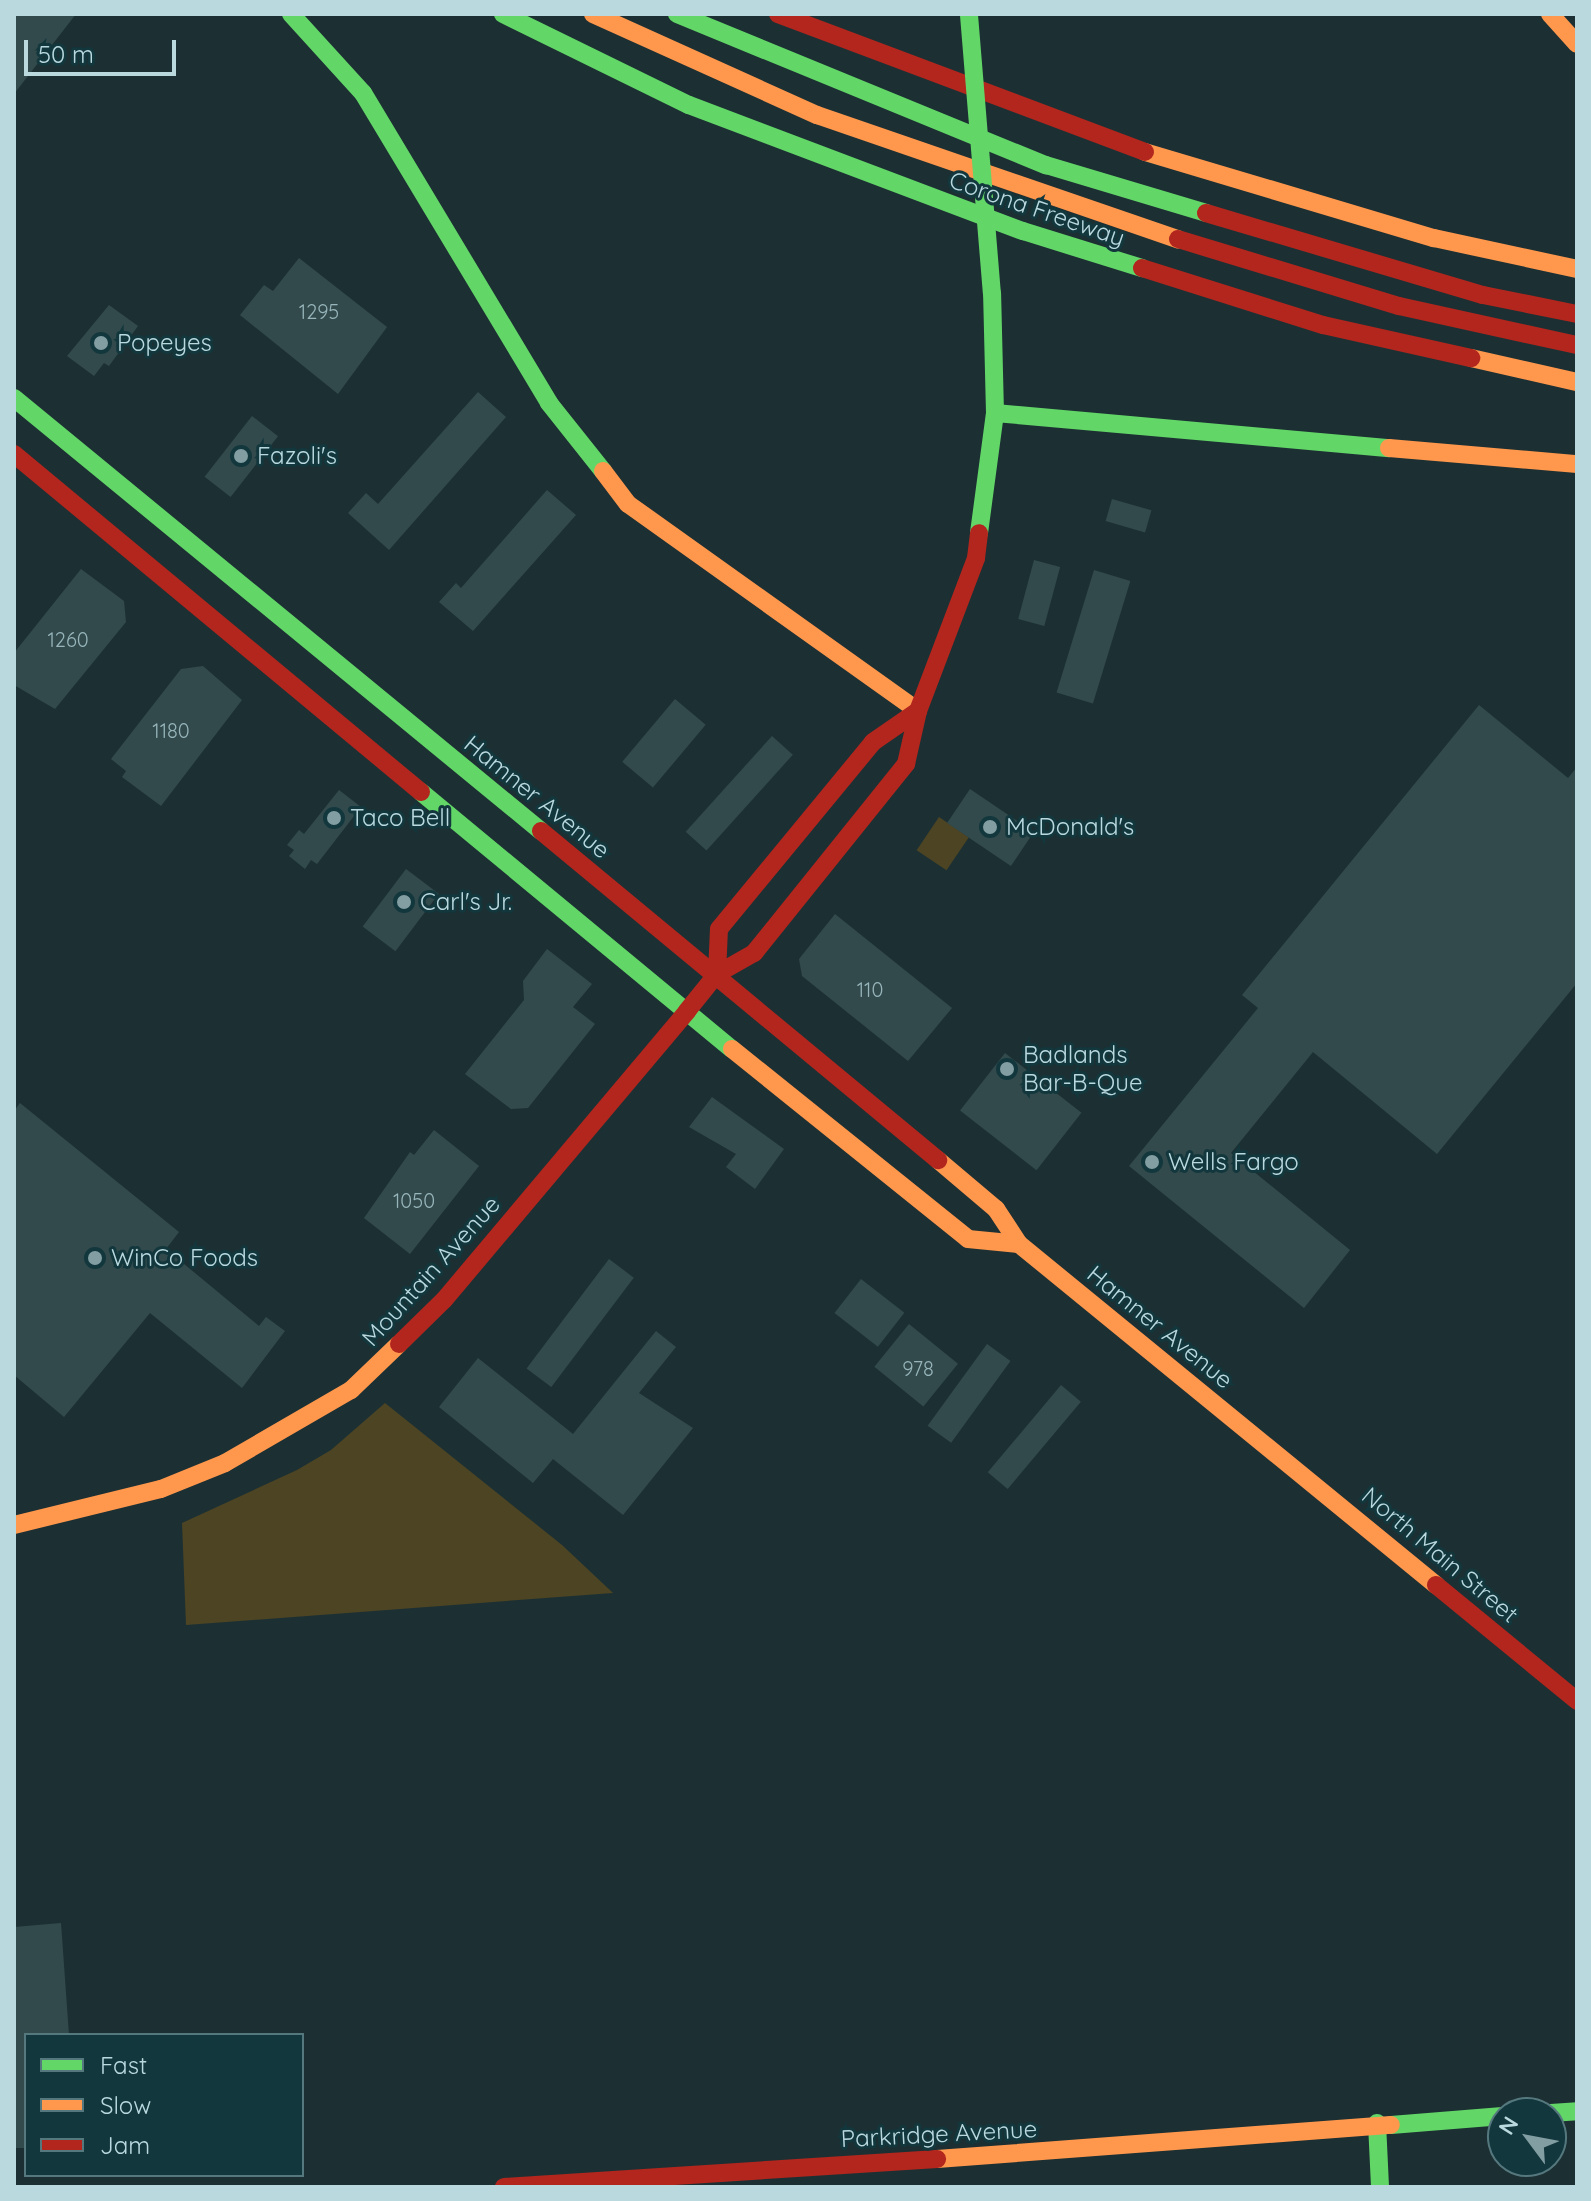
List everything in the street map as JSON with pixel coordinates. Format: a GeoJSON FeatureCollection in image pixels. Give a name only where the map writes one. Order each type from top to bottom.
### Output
{"type":"FeatureCollection","features":[{"type":"Feature","properties":{"kind":"main road"},"geometry":{"type":"LineString","coordinates":[[291,14],[363,93],[549,403],[628,504],[918,711]]}},
{"type":"Feature","properties":{"kind":"main road","name":"Corona Freeway"},"geometry":{"type":"LineString","coordinates":[[503,14],[689,105],[1023,231],[1323,325],[1577,382]]}},
{"type":"Feature","properties":{"kind":"main road"},"geometry":{"type":"LineString","coordinates":[[593,14],[817,115],[1051,199],[1399,306],[1577,345]]}},
{"type":"Feature","properties":{"kind":"main road"},"geometry":{"type":"LineString","coordinates":[[677,14],[823,77],[1046,165],[1483,295],[1577,314]]}},
{"type":"Feature","properties":{"kind":"main road"},"geometry":{"type":"LineString","coordinates":[[778,14],[1120,144],[1434,238],[1577,269]]}},
{"type":"Feature","properties":{"kind":"main road"},"geometry":{"type":"LineString","coordinates":[[1550,14],[1577,44]]}},
{"type":"Feature","properties":{"kind":"main road"},"geometry":{"type":"LineString","coordinates":[[717,974],[754,953],[906,764],[918,711],[976,558],[995,413],[992,293],[969,15]]}},
{"type":"Feature","properties":{"kind":"main road"},"geometry":{"type":"LineString","coordinates":[[823,77],[868,80],[1062,146],[1120,144]]}},
{"type":"Feature","properties":{"kind":"main road","name":"Hamner Avenue"},"geometry":{"type":"LineString","coordinates":[[14,398],[717,974],[996,1209],[1019,1244],[1271,1448]]}},
{"type":"Feature","properties":{"kind":"main road"},"geometry":{"type":"LineString","coordinates":[[995,413],[1577,464]]}},
{"type":"Feature","properties":{"kind":"main road"},"geometry":{"type":"LineString","coordinates":[[14,454],[687,1011],[968,1239],[1019,1244]]}},
{"type":"Feature","properties":{"kind":"main road"},"geometry":{"type":"LineString","coordinates":[[717,974],[719,929],[873,742],[918,711]]}},
{"type":"Feature","properties":{"kind":"main road","name":"Mountain Avenue"},"geometry":{"type":"LineString","coordinates":[[14,1525],[146,1493],[225,1463],[351,1390],[444,1300],[717,974]]}},
{"type":"Feature","properties":{"kind":"main road","name":"North Main Street"},"geometry":{"type":"LineString","coordinates":[[1271,1448],[1577,1701]]}},
{"type":"Feature","properties":{"kind":"main road","name":"Parkridge Avenue"},"geometry":{"type":"LineString","coordinates":[[504,2187],[1098,2149],[1377,2123],[1487,2117]]}},
{"type":"Feature","properties":{"kind":"main road"},"geometry":{"type":"LineString","coordinates":[[1377,2123],[1380,2187]]}},
{"type":"Feature","properties":{"kind":"shaded area"},"geometry":{"type":"Polygon","coordinates":[[[939,817],[969,837],[946,870],[917,850],[939,817]]]}},
{"type":"Feature","properties":{"kind":"shaded area"},"geometry":{"type":"Polygon","coordinates":[[[385,1403],[562,1545],[613,1593],[186,1625],[182,1523],[297,1470],[331,1450],[385,1403]]]}},
{"type":"Feature","properties":{"kind":"building"},"geometry":{"type":"Polygon","coordinates":[[[14,14],[76,14],[14,94],[14,14]]]}},
{"type":"Feature","properties":{"kind":"building"},"geometry":{"type":"Polygon","coordinates":[[[299,258],[387,327],[338,394],[240,315],[264,285],[273,291],[299,258]]]}},
{"type":"Feature","properties":{"kind":"building","name":"Popeyes"},"geometry":{"type":"Polygon","coordinates":[[[109,305],[138,326],[109,366],[104,363],[94,376],[67,356],[109,305]]]}},
{"type":"Feature","properties":{"kind":"building"},"geometry":{"type":"Polygon","coordinates":[[[478,392],[506,417],[389,550],[348,513],[366,493],[378,504],[478,392]]]}},
{"type":"Feature","properties":{"kind":"building","name":"Fazoli's"},"geometry":{"type":"Polygon","coordinates":[[[252,416],[278,436],[231,497],[205,477],[252,416]]]}},
{"type":"Feature","properties":{"kind":"building"},"geometry":{"type":"Polygon","coordinates":[[[547,490],[576,515],[473,631],[439,602],[456,583],[461,588],[547,490]]]}},
{"type":"Feature","properties":{"kind":"building"},"geometry":{"type":"Polygon","coordinates":[[[1112,499],[1151,510],[1145,532],[1106,521],[1112,499]]]}},
{"type":"Feature","properties":{"kind":"building"},"geometry":{"type":"Polygon","coordinates":[[[1034,560],[1060,567],[1044,626],[1018,619],[1034,560]]]}},
{"type":"Feature","properties":{"kind":"building"},"geometry":{"type":"Polygon","coordinates":[[[81,569],[124,601],[126,622],[55,709],[14,685],[14,653],[81,569]]]}},
{"type":"Feature","properties":{"kind":"building"},"geometry":{"type":"Polygon","coordinates":[[[1094,570],[1130,581],[1093,704],[1057,692],[1094,570]]]}},
{"type":"Feature","properties":{"kind":"building"},"geometry":{"type":"Polygon","coordinates":[[[203,666],[242,700],[161,806],[122,777],[126,771],[111,759],[181,669],[203,666]]]}},
{"type":"Feature","properties":{"kind":"building"},"geometry":{"type":"Polygon","coordinates":[[[675,699],[706,725],[653,788],[622,762],[675,699]]]}},
{"type":"Feature","properties":{"kind":"building"},"geometry":{"type":"Polygon","coordinates":[[[1479,705],[1568,778],[1577,767],[1577,983],[1437,1154],[1313,1052],[1231,1153],[1350,1250],[1304,1308],[1129,1166],[1258,1008],[1242,995],[1479,705]]]}},
{"type":"Feature","properties":{"kind":"building"},"geometry":{"type":"Polygon","coordinates":[[[772,736],[793,755],[706,851],[686,832],[772,736]]]}},
{"type":"Feature","properties":{"kind":"building","name":"McDonald's"},"geometry":{"type":"Polygon","coordinates":[[[970,789],[1034,832],[1011,866],[947,823],[970,789]]]}},
{"type":"Feature","properties":{"kind":"building","name":"Taco Bell"},"geometry":{"type":"Polygon","coordinates":[[[339,790],[361,807],[317,864],[311,860],[305,869],[289,856],[294,850],[287,845],[299,830],[304,834],[339,790]]]}},
{"type":"Feature","properties":{"kind":"building","name":"Carl's Jr."},"geometry":{"type":"Polygon","coordinates":[[[406,869],[439,894],[395,951],[363,927],[406,869]]]}},
{"type":"Feature","properties":{"kind":"building"},"geometry":{"type":"Polygon","coordinates":[[[835,914],[952,1008],[908,1061],[802,976],[799,959],[835,914]]]}},
{"type":"Feature","properties":{"kind":"building"},"geometry":{"type":"Polygon","coordinates":[[[547,949],[592,984],[573,1007],[595,1024],[528,1108],[511,1109],[465,1074],[524,1000],[523,981],[547,949]]]}},
{"type":"Feature","properties":{"kind":"building"},"geometry":{"type":"Polygon","coordinates":[[[1005,1053],[1081,1113],[1036,1170],[960,1111],[1005,1053]]]}},
{"type":"Feature","properties":{"kind":"building"},"geometry":{"type":"Polygon","coordinates":[[[712,1097],[784,1149],[755,1189],[726,1167],[736,1154],[689,1127],[712,1097]]]}},
{"type":"Feature","properties":{"kind":"building","name":"WinCo Foods"},"geometry":{"type":"Polygon","coordinates":[[[20,1103],[179,1232],[166,1249],[259,1326],[266,1317],[285,1331],[242,1388],[150,1313],[64,1417],[14,1375],[14,1111],[20,1103]]]}},
{"type":"Feature","properties":{"kind":"building"},"geometry":{"type":"Polygon","coordinates":[[[434,1130],[479,1166],[410,1254],[364,1218],[410,1152],[414,1155],[434,1130]]]}},
{"type":"Feature","properties":{"kind":"building"},"geometry":{"type":"Polygon","coordinates":[[[609,1259],[634,1278],[551,1387],[527,1368],[609,1259]]]}},
{"type":"Feature","properties":{"kind":"building"},"geometry":{"type":"Polygon","coordinates":[[[861,1279],[904,1313],[878,1347],[835,1313],[861,1279]]]}},
{"type":"Feature","properties":{"kind":"building"},"geometry":{"type":"Polygon","coordinates":[[[909,1324],[958,1364],[923,1406],[874,1367],[909,1324]]]}},
{"type":"Feature","properties":{"kind":"building"},"geometry":{"type":"Polygon","coordinates":[[[656,1331],[676,1347],[639,1393],[693,1428],[623,1515],[553,1459],[533,1483],[439,1407],[478,1358],[573,1434],[656,1331]]]}},
{"type":"Feature","properties":{"kind":"building"},"geometry":{"type":"Polygon","coordinates":[[[987,1344],[1010,1361],[951,1443],[928,1426],[987,1344]]]}},
{"type":"Feature","properties":{"kind":"building"},"geometry":{"type":"Polygon","coordinates":[[[1061,1385],[1081,1402],[1008,1489],[988,1472],[1061,1385]]]}},
{"type":"Feature","properties":{"kind":"building"},"geometry":{"type":"Polygon","coordinates":[[[61,1923],[69,2033],[24,2033],[24,2148],[14,2148],[14,1927],[61,1923]]]}},
{"type":"Feature","properties":{"kind":"traffic: fast"},"geometry":{"type":"LineString","coordinates":[[291,14],[363,93],[549,403],[603,471]]}},
{"type":"Feature","properties":{"kind":"traffic: fast"},"geometry":{"type":"LineString","coordinates":[[503,14],[689,105],[1023,231],[1142,268]]}},
{"type":"Feature","properties":{"kind":"traffic: fast"},"geometry":{"type":"LineString","coordinates":[[677,14],[1046,165],[1206,213]]}},
{"type":"Feature","properties":{"kind":"traffic: fast"},"geometry":{"type":"LineString","coordinates":[[969,15],[992,293]]}},
{"type":"Feature","properties":{"kind":"traffic: fast"},"geometry":{"type":"LineString","coordinates":[[979,533],[995,413],[992,293]]}},
{"type":"Feature","properties":{"kind":"traffic: fast"},"geometry":{"type":"LineString","coordinates":[[14,398],[541,831]]}},
{"type":"Feature","properties":{"kind":"traffic: fast"},"geometry":{"type":"LineString","coordinates":[[995,413],[1389,448]]}},
{"type":"Feature","properties":{"kind":"traffic: fast"},"geometry":{"type":"LineString","coordinates":[[421,792],[732,1049]]}},
{"type":"Feature","properties":{"kind":"traffic: fast"},"geometry":{"type":"LineString","coordinates":[[1567,2112],[1577,2111]]}},
{"type":"Feature","properties":{"kind":"traffic: fast"},"geometry":{"type":"LineString","coordinates":[[1391,2125],[1487,2117]]}},
{"type":"Feature","properties":{"kind":"traffic: fast"},"geometry":{"type":"LineString","coordinates":[[1377,2123],[1380,2187]]}},
{"type":"Feature","properties":{"kind":"traffic: slow"},"geometry":{"type":"LineString","coordinates":[[593,14],[817,115],[1178,239]]}},
{"type":"Feature","properties":{"kind":"traffic: slow"},"geometry":{"type":"LineString","coordinates":[[1550,14],[1577,44]]}},
{"type":"Feature","properties":{"kind":"traffic: slow"},"geometry":{"type":"LineString","coordinates":[[1145,152],[1434,238],[1577,269]]}},
{"type":"Feature","properties":{"kind":"traffic: slow"},"geometry":{"type":"LineString","coordinates":[[1471,358],[1577,382]]}},
{"type":"Feature","properties":{"kind":"traffic: slow"},"geometry":{"type":"LineString","coordinates":[[1389,448],[1577,464]]}},
{"type":"Feature","properties":{"kind":"traffic: slow"},"geometry":{"type":"LineString","coordinates":[[603,471],[628,504],[918,711]]}},
{"type":"Feature","properties":{"kind":"traffic: slow"},"geometry":{"type":"LineString","coordinates":[[732,1049],[968,1239],[1019,1244]]}},
{"type":"Feature","properties":{"kind":"traffic: slow"},"geometry":{"type":"LineString","coordinates":[[938,1160],[996,1209],[1019,1244],[1436,1585]]}},
{"type":"Feature","properties":{"kind":"traffic: slow"},"geometry":{"type":"LineString","coordinates":[[14,1525],[161,1489],[225,1463],[351,1390],[399,1344]]}},
{"type":"Feature","properties":{"kind":"traffic: slow"},"geometry":{"type":"LineString","coordinates":[[937,2159],[1391,2125]]}},
{"type":"Feature","properties":{"kind":"traffic: jam"},"geometry":{"type":"LineString","coordinates":[[778,14],[1145,152]]}},
{"type":"Feature","properties":{"kind":"traffic: jam"},"geometry":{"type":"LineString","coordinates":[[1206,213],[1483,295],[1577,314]]}},
{"type":"Feature","properties":{"kind":"traffic: jam"},"geometry":{"type":"LineString","coordinates":[[1178,239],[1399,306],[1577,345]]}},
{"type":"Feature","properties":{"kind":"traffic: jam"},"geometry":{"type":"LineString","coordinates":[[1142,268],[1323,325],[1471,358]]}},
{"type":"Feature","properties":{"kind":"traffic: jam"},"geometry":{"type":"LineString","coordinates":[[14,454],[421,792]]}},
{"type":"Feature","properties":{"kind":"traffic: jam"},"geometry":{"type":"LineString","coordinates":[[717,974],[754,953],[906,764],[918,711],[976,558],[979,533]]}},
{"type":"Feature","properties":{"kind":"traffic: jam"},"geometry":{"type":"LineString","coordinates":[[687,1011],[717,974],[719,929],[873,742],[918,711]]}},
{"type":"Feature","properties":{"kind":"traffic: jam"},"geometry":{"type":"LineString","coordinates":[[541,831],[938,1160]]}},
{"type":"Feature","properties":{"kind":"traffic: jam"},"geometry":{"type":"LineString","coordinates":[[399,1344],[444,1300],[687,1011]]}},
{"type":"Feature","properties":{"kind":"traffic: jam"},"geometry":{"type":"LineString","coordinates":[[1436,1585],[1577,1701]]}},
{"type":"Feature","properties":{"kind":"traffic: jam"},"geometry":{"type":"LineString","coordinates":[[504,2187],[937,2159]]}},
{"type":"Feature","properties":{"kind":"place","name":"Popeyes"},"geometry":{"type":"Point","coordinates":[101,343]}},
{"type":"Feature","properties":{"kind":"place","name":"Fazoli's"},"geometry":{"type":"Point","coordinates":[241,456]}},
{"type":"Feature","properties":{"kind":"place","name":"Taco Bell"},"geometry":{"type":"Point","coordinates":[334,818]}},
{"type":"Feature","properties":{"kind":"place","name":"McDonald's"},"geometry":{"type":"Point","coordinates":[990,827]}},
{"type":"Feature","properties":{"kind":"place","name":"Carl's Jr."},"geometry":{"type":"Point","coordinates":[404,902]}},
{"type":"Feature","properties":{"kind":"place","name":"Badlands Bar-B-Que"},"geometry":{"type":"Point","coordinates":[1007,1069]}},
{"type":"Feature","properties":{"kind":"place","name":"Wells Fargo"},"geometry":{"type":"Point","coordinates":[1152,1162]}},
{"type":"Feature","properties":{"kind":"place","name":"WinCo Foods"},"geometry":{"type":"Point","coordinates":[95,1258]}}]}
